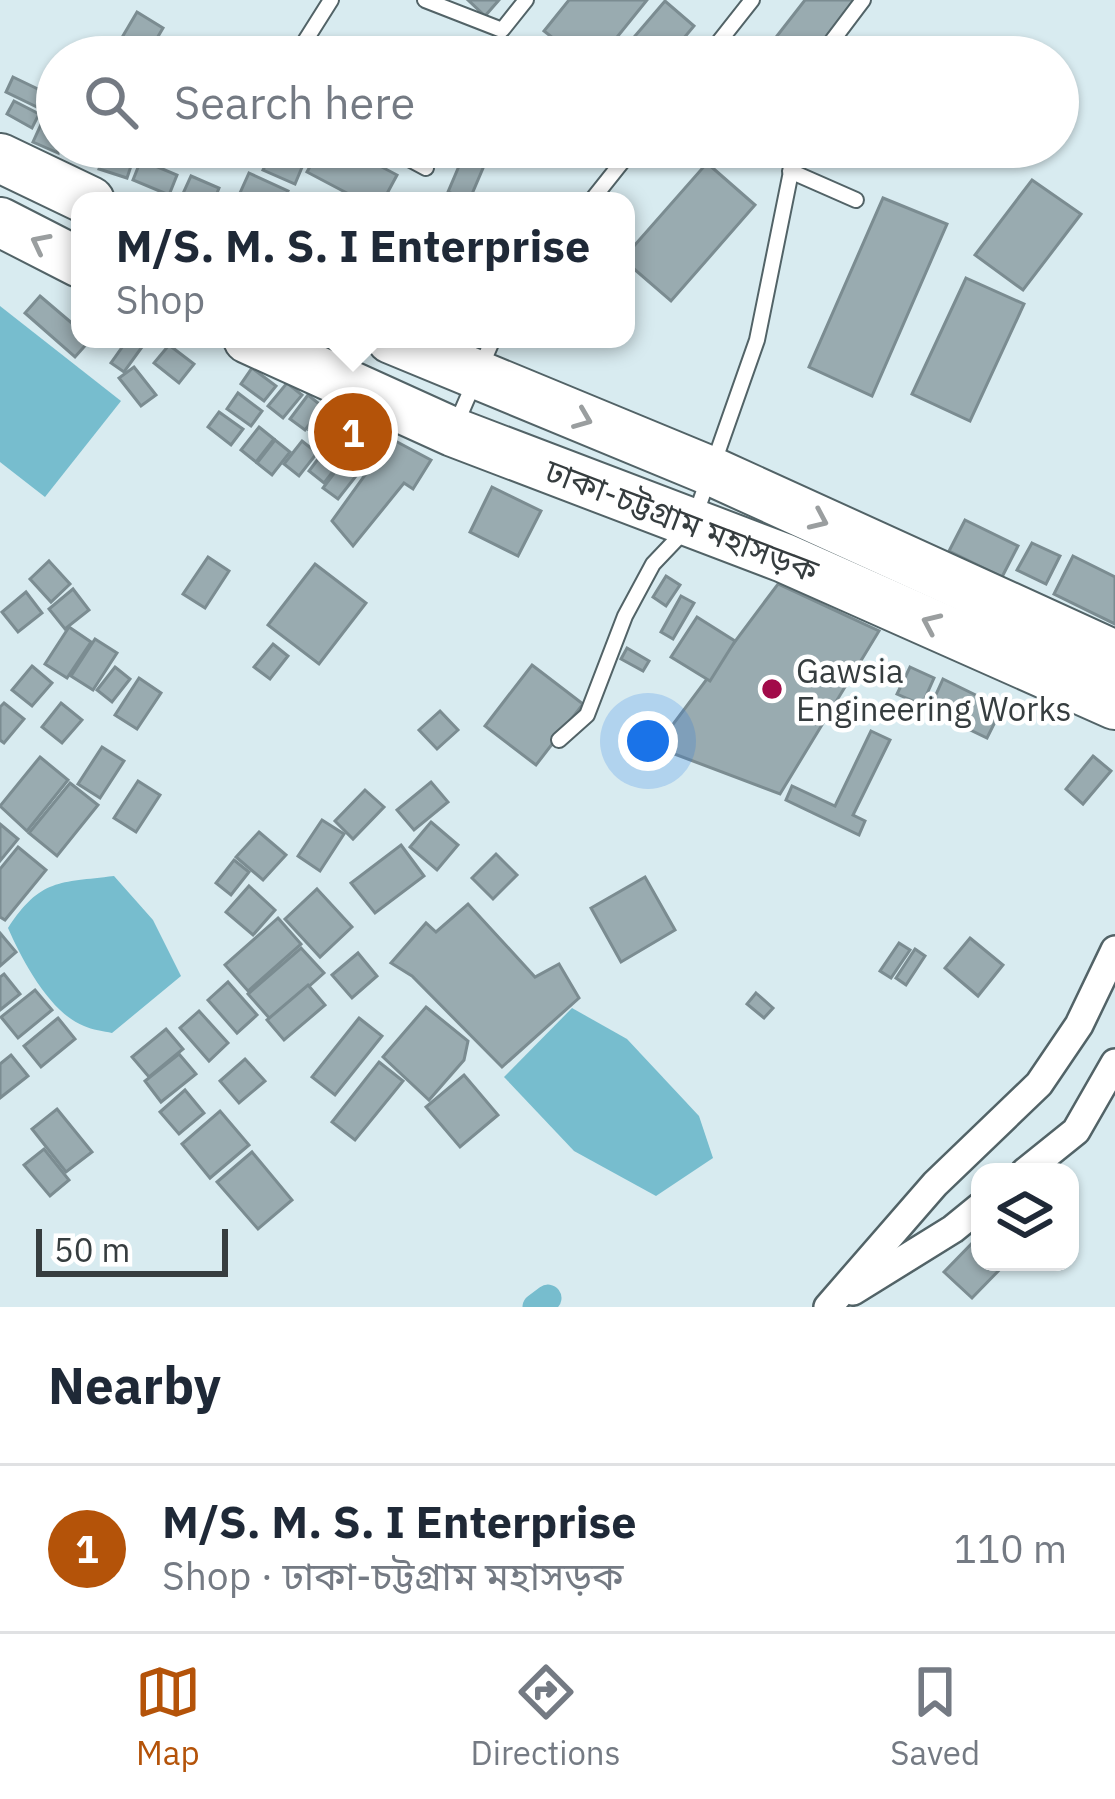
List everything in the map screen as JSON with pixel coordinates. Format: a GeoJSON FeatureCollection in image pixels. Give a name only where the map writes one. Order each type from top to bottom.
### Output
{"type":"FeatureCollection","features":[{"type":"Feature","properties":{"kind":"highway"},"geometry":{"type":"LineString","coordinates":[[0,158],[71,192]]}},
{"type":"Feature","properties":{"kind":"highway"},"geometry":{"type":"LineString","coordinates":[[0,222],[71,258]]}},
{"type":"Feature","properties":{"kind":"highway","name":"ঢাকা-চট্টগ্রাম মহাসড়ক"},"geometry":{"type":"LineString","coordinates":[[268,348],[453,432],[693,522],[1115,705]]}},
{"type":"Feature","properties":{"kind":"highway","name":"ঢাকা-চট্টগ্রাম মহাসড়ক"},"geometry":{"type":"LineString","coordinates":[[438,348],[484,357],[712,472],[1115,655]]}},
{"type":"Feature","properties":{"kind":"street"},"geometry":{"type":"LineString","coordinates":[[829,1306],[935,1184],[1039,1084],[1079,1025],[1115,950]]}},
{"type":"Feature","properties":{"kind":"street"},"geometry":{"type":"LineString","coordinates":[[1035,1163],[1076,1131],[1115,1063]]}},
{"type":"Feature","properties":{"kind":"street"},"geometry":{"type":"LineString","coordinates":[[829,1306],[971,1215]]}},
{"type":"Feature","properties":{"kind":"lane"},"geometry":{"type":"LineString","coordinates":[[309,36],[332,0]]}},
{"type":"Feature","properties":{"kind":"lane"},"geometry":{"type":"LineString","coordinates":[[425,0],[502,30],[526,0]]}},
{"type":"Feature","properties":{"kind":"lane"},"geometry":{"type":"LineString","coordinates":[[723,36],[752,0]]}},
{"type":"Feature","properties":{"kind":"lane"},"geometry":{"type":"LineString","coordinates":[[836,36],[863,0]]}},
{"type":"Feature","properties":{"kind":"lane"},"geometry":{"type":"LineString","coordinates":[[598,192],[617,168]]}},
{"type":"Feature","properties":{"kind":"lane"},"geometry":{"type":"LineString","coordinates":[[560,740],[587,715],[625,616],[652,564],[693,522],[758,340],[791,168]]}},
{"type":"Feature","properties":{"kind":"lane"},"geometry":{"type":"LineString","coordinates":[[790,171],[856,200]]}},
{"type":"Feature","properties":{"kind":"lane"},"geometry":{"type":"LineString","coordinates":[[453,432],[484,357]]}},
{"type":"Feature","properties":{"kind":"water"},"geometry":{"type":"Polygon","coordinates":[[[0,306],[121,401],[45,497],[0,462],[0,306]]]}},
{"type":"Feature","properties":{"kind":"water"},"geometry":{"type":"Polygon","coordinates":[[[114,876],[153,920],[181,976],[112,1033],[84,1026],[60,1010],[29,970],[8,928],[42,891],[114,876]]]}},
{"type":"Feature","properties":{"kind":"water"},"geometry":{"type":"Polygon","coordinates":[[[572,1008],[627,1039],[699,1116],[713,1158],[656,1196],[574,1151],[504,1077],[572,1008]]]}},
{"type":"Feature","properties":{"kind":"building"},"geometry":{"type":"Polygon","coordinates":[[[468,0],[499,0],[485,16],[468,0]]]}},
{"type":"Feature","properties":{"kind":"building"},"geometry":{"type":"Polygon","coordinates":[[[569,0],[647,0],[618,36],[550,36],[544,31],[569,0]]]}},
{"type":"Feature","properties":{"kind":"building"},"geometry":{"type":"Polygon","coordinates":[[[805,0],[855,0],[827,36],[777,36],[805,0]]]}},
{"type":"Feature","properties":{"kind":"building"},"geometry":{"type":"Polygon","coordinates":[[[665,1],[694,26],[686,36],[635,36],[665,1]]]}},
{"type":"Feature","properties":{"kind":"building"},"geometry":{"type":"Polygon","coordinates":[[[137,12],[163,28],[158,36],[123,36],[137,12]]]}},
{"type":"Feature","properties":{"kind":"building"},"geometry":{"type":"Polygon","coordinates":[[[13,77],[36,88],[36,107],[6,92],[13,77]]]}},
{"type":"Feature","properties":{"kind":"building"},"geometry":{"type":"Polygon","coordinates":[[[14,101],[36,112],[36,120],[32,128],[7,114],[14,101]]]}},
{"type":"Feature","properties":{"kind":"building"},"geometry":{"type":"Polygon","coordinates":[[[99,168],[130,168],[127,178],[99,168]]]}},
{"type":"Feature","properties":{"kind":"building"},"geometry":{"type":"Polygon","coordinates":[[[138,168],[160,168],[177,175],[170,192],[133,180],[138,168]]]}},
{"type":"Feature","properties":{"kind":"building"},"geometry":{"type":"Polygon","coordinates":[[[264,168],[302,168],[295,184],[264,168]]]}},
{"type":"Feature","properties":{"kind":"building"},"geometry":{"type":"Polygon","coordinates":[[[309,168],[384,168],[397,175],[388,192],[345,192],[307,172],[309,168]]]}},
{"type":"Feature","properties":{"kind":"building"},"geometry":{"type":"Polygon","coordinates":[[[458,168],[483,168],[473,192],[448,192],[458,168]]]}},
{"type":"Feature","properties":{"kind":"building"},"geometry":{"type":"Polygon","coordinates":[[[703,168],[713,168],[755,205],[671,301],[635,270],[635,245],[703,168]]]}},
{"type":"Feature","properties":{"kind":"building"},"geometry":{"type":"Polygon","coordinates":[[[249,173],[288,191],[288,192],[240,192],[249,173]]]}},
{"type":"Feature","properties":{"kind":"building"},"geometry":{"type":"Polygon","coordinates":[[[191,176],[219,188],[217,192],[184,192],[191,176]]]}},
{"type":"Feature","properties":{"kind":"building"},"geometry":{"type":"Polygon","coordinates":[[[1032,180],[1081,214],[1023,290],[975,255],[1032,180]]]}},
{"type":"Feature","properties":{"kind":"building"},"geometry":{"type":"Polygon","coordinates":[[[883,198],[947,224],[872,396],[809,367],[883,198]]]}},
{"type":"Feature","properties":{"kind":"building"},"geometry":{"type":"Polygon","coordinates":[[[966,278],[1024,304],[970,421],[912,394],[966,278]]]}},
{"type":"Feature","properties":{"kind":"building"},"geometry":{"type":"Polygon","coordinates":[[[40,296],[71,322],[71,348],[83,348],[75,357],[25,313],[40,296]]]}},
{"type":"Feature","properties":{"kind":"building"},"geometry":{"type":"Polygon","coordinates":[[[122,348],[141,348],[124,372],[111,363],[122,348]]]}},
{"type":"Feature","properties":{"kind":"building"},"geometry":{"type":"Polygon","coordinates":[[[166,348],[173,348],[194,364],[179,383],[154,363],[166,348]]]}},
{"type":"Feature","properties":{"kind":"building"},"geometry":{"type":"Polygon","coordinates":[[[134,367],[156,395],[141,406],[119,378],[134,367]]]}},
{"type":"Feature","properties":{"kind":"building"},"geometry":{"type":"Polygon","coordinates":[[[252,368],[276,386],[264,401],[241,384],[252,368]]]}},
{"type":"Feature","properties":{"kind":"building"},"geometry":{"type":"Polygon","coordinates":[[[287,383],[302,395],[283,418],[268,406],[287,383]]]}},
{"type":"Feature","properties":{"kind":"building"},"geometry":{"type":"Polygon","coordinates":[[[238,393],[262,411],[251,426],[227,409],[238,393]]]}},
{"type":"Feature","properties":{"kind":"building"},"geometry":{"type":"Polygon","coordinates":[[[308,395],[323,407],[305,430],[290,419],[308,395]]]}},
{"type":"Feature","properties":{"kind":"building"},"geometry":{"type":"Polygon","coordinates":[[[327,406],[342,418],[324,442],[309,430],[327,406]]]}},
{"type":"Feature","properties":{"kind":"building"},"geometry":{"type":"Polygon","coordinates":[[[219,412],[243,429],[231,445],[208,427],[219,412]]]}},
{"type":"Feature","properties":{"kind":"building"},"geometry":{"type":"Polygon","coordinates":[[[350,416],[366,429],[347,452],[332,440],[350,416]]]}},
{"type":"Feature","properties":{"kind":"building"},"geometry":{"type":"Polygon","coordinates":[[[259,427],[274,439],[256,462],[241,450],[259,427]]]}},
{"type":"Feature","properties":{"kind":"building"},"geometry":{"type":"Polygon","coordinates":[[[371,428],[431,460],[413,489],[404,483],[353,546],[332,521],[375,461],[356,448],[371,428]]]}},
{"type":"Feature","properties":{"kind":"building"},"geometry":{"type":"Polygon","coordinates":[[[275,440],[290,452],[272,475],[257,463],[275,440]]]}},
{"type":"Feature","properties":{"kind":"building"},"geometry":{"type":"Polygon","coordinates":[[[302,441],[317,453],[299,476],[284,464],[302,441]]]}},
{"type":"Feature","properties":{"kind":"building"},"geometry":{"type":"Polygon","coordinates":[[[327,447],[342,460],[324,483],[309,471],[327,447]]]}},
{"type":"Feature","properties":{"kind":"building"},"geometry":{"type":"Polygon","coordinates":[[[341,464],[356,476],[338,499],[323,488],[341,464]]]}},
{"type":"Feature","properties":{"kind":"building"},"geometry":{"type":"Polygon","coordinates":[[[492,487],[541,511],[518,556],[470,532],[492,487]]]}},
{"type":"Feature","properties":{"kind":"building"},"geometry":{"type":"Polygon","coordinates":[[[965,520],[1018,546],[1002,577],[949,551],[965,520]]]}},
{"type":"Feature","properties":{"kind":"building"},"geometry":{"type":"Polygon","coordinates":[[[1032,543],[1060,556],[1046,584],[1017,570],[1032,543]]]}},
{"type":"Feature","properties":{"kind":"building"},"geometry":{"type":"Polygon","coordinates":[[[1073,556],[1115,577],[1115,624],[1054,594],[1073,556]]]}},
{"type":"Feature","properties":{"kind":"building"},"geometry":{"type":"Polygon","coordinates":[[[208,557],[229,571],[205,608],[183,594],[208,557]]]}},
{"type":"Feature","properties":{"kind":"building"},"geometry":{"type":"Polygon","coordinates":[[[49,561],[70,584],[51,602],[30,579],[49,561]]]}},
{"type":"Feature","properties":{"kind":"building"},"geometry":{"type":"Polygon","coordinates":[[[315,564],[366,603],[319,664],[268,625],[315,564]]]}},
{"type":"Feature","properties":{"kind":"building"},"geometry":{"type":"Polygon","coordinates":[[[666,576],[680,585],[666,606],[653,597],[666,576]]]}},
{"type":"Feature","properties":{"kind":"building","name":"Gawsia Engineering Works"},"geometry":{"type":"Polygon","coordinates":[[[778,584],[879,631],[780,794],[656,747],[778,584]]]}},
{"type":"Feature","properties":{"kind":"building"},"geometry":{"type":"Polygon","coordinates":[[[73,589],[89,610],[65,629],[49,609],[73,589]]]}},
{"type":"Feature","properties":{"kind":"building"},"geometry":{"type":"Polygon","coordinates":[[[26,592],[42,613],[18,632],[2,612],[26,592]]]}},
{"type":"Feature","properties":{"kind":"building"},"geometry":{"type":"Polygon","coordinates":[[[681,596],[694,603],[673,639],[661,632],[681,596]]]}},
{"type":"Feature","properties":{"kind":"building"},"geometry":{"type":"Polygon","coordinates":[[[697,617],[735,641],[710,681],[671,657],[697,617]]]}},
{"type":"Feature","properties":{"kind":"building"},"geometry":{"type":"Polygon","coordinates":[[[69,627],[91,642],[67,678],[45,664],[69,627]]]}},
{"type":"Feature","properties":{"kind":"building"},"geometry":{"type":"Polygon","coordinates":[[[95,639],[117,653],[93,690],[71,676],[95,639]]]}},
{"type":"Feature","properties":{"kind":"building"},"geometry":{"type":"Polygon","coordinates":[[[273,644],[288,656],[270,679],[254,667],[273,644]]]}},
{"type":"Feature","properties":{"kind":"building"},"geometry":{"type":"Polygon","coordinates":[[[627,648],[649,661],[643,671],[621,659],[627,648]]]}},
{"type":"Feature","properties":{"kind":"building"},"geometry":{"type":"Polygon","coordinates":[[[532,665],[583,704],[536,765],[485,726],[532,665]]]}},
{"type":"Feature","properties":{"kind":"building"},"geometry":{"type":"Polygon","coordinates":[[[32,666],[52,683],[32,706],[12,690],[32,666]]]}},
{"type":"Feature","properties":{"kind":"building"},"geometry":{"type":"Polygon","coordinates":[[[115,667],[130,679],[112,702],[97,690],[115,667]]]}},
{"type":"Feature","properties":{"kind":"building"},"geometry":{"type":"Polygon","coordinates":[[[910,667],[934,678],[922,705],[897,694],[910,667]]]}},
{"type":"Feature","properties":{"kind":"building"},"geometry":{"type":"Polygon","coordinates":[[[139,678],[161,693],[137,729],[115,715],[139,678]]]}},
{"type":"Feature","properties":{"kind":"building"},"geometry":{"type":"Polygon","coordinates":[[[943,679],[1002,708],[987,738],[929,710],[943,679]]]}},
{"type":"Feature","properties":{"kind":"building"},"geometry":{"type":"Polygon","coordinates":[[[4,703],[24,719],[4,743],[0,740],[0,707],[4,703]]]}},
{"type":"Feature","properties":{"kind":"building"},"geometry":{"type":"Polygon","coordinates":[[[61,703],[82,720],[62,743],[42,727],[61,703]]]}},
{"type":"Feature","properties":{"kind":"building"},"geometry":{"type":"Polygon","coordinates":[[[440,711],[458,730],[437,749],[419,730],[440,711]]]}},
{"type":"Feature","properties":{"kind":"building"},"geometry":{"type":"Polygon","coordinates":[[[871,731],[890,740],[853,815],[865,821],[859,835],[786,800],[792,786],[835,806],[871,731]]]}},
{"type":"Feature","properties":{"kind":"building"},"geometry":{"type":"Polygon","coordinates":[[[102,747],[124,761],[100,798],[78,784],[102,747]]]}},
{"type":"Feature","properties":{"kind":"building"},"geometry":{"type":"Polygon","coordinates":[[[1093,756],[1111,771],[1083,804],[1066,789],[1093,756]]]}},
{"type":"Feature","properties":{"kind":"building"},"geometry":{"type":"Polygon","coordinates":[[[40,757],[68,780],[27,831],[0,806],[40,757]]]}},
{"type":"Feature","properties":{"kind":"building"},"geometry":{"type":"Polygon","coordinates":[[[138,781],[160,795],[136,832],[114,818],[138,781]]]}},
{"type":"Feature","properties":{"kind":"building"},"geometry":{"type":"Polygon","coordinates":[[[431,782],[448,802],[414,830],[397,810],[431,782]]]}},
{"type":"Feature","properties":{"kind":"building"},"geometry":{"type":"Polygon","coordinates":[[[70,783],[98,805],[57,856],[29,833],[70,783]]]}},
{"type":"Feature","properties":{"kind":"building"},"geometry":{"type":"Polygon","coordinates":[[[365,790],[384,807],[353,839],[335,821],[365,790]]]}},
{"type":"Feature","properties":{"kind":"building"},"geometry":{"type":"Polygon","coordinates":[[[322,820],[344,834],[320,871],[298,856],[322,820]]]}},
{"type":"Feature","properties":{"kind":"building"},"geometry":{"type":"Polygon","coordinates":[[[431,822],[458,845],[437,870],[410,847],[431,822]]]}},
{"type":"Feature","properties":{"kind":"building"},"geometry":{"type":"Polygon","coordinates":[[[0,824],[18,839],[0,861],[0,824]]]}},
{"type":"Feature","properties":{"kind":"building"},"geometry":{"type":"Polygon","coordinates":[[[259,832],[286,855],[263,880],[236,857],[259,832]]]}},
{"type":"Feature","properties":{"kind":"building"},"geometry":{"type":"Polygon","coordinates":[[[401,845],[424,876],[375,913],[351,883],[401,845]]]}},
{"type":"Feature","properties":{"kind":"building"},"geometry":{"type":"Polygon","coordinates":[[[18,847],[46,870],[5,920],[0,917],[0,869],[18,847]]]}},
{"type":"Feature","properties":{"kind":"building"},"geometry":{"type":"Polygon","coordinates":[[[496,854],[517,875],[493,899],[472,878],[496,854]]]}},
{"type":"Feature","properties":{"kind":"building"},"geometry":{"type":"Polygon","coordinates":[[[234,860],[249,872],[231,895],[216,883],[234,860]]]}},
{"type":"Feature","properties":{"kind":"building"},"geometry":{"type":"Polygon","coordinates":[[[645,877],[675,930],[621,962],[591,908],[645,877]]]}},
{"type":"Feature","properties":{"kind":"building"},"geometry":{"type":"Polygon","coordinates":[[[249,886],[275,910],[253,935],[226,912],[249,886]]]}},
{"type":"Feature","properties":{"kind":"building"},"geometry":{"type":"Polygon","coordinates":[[[317,889],[352,927],[320,957],[285,919],[317,889]]]}},
{"type":"Feature","properties":{"kind":"building"},"geometry":{"type":"Polygon","coordinates":[[[468,904],[535,977],[559,964],[579,998],[502,1067],[412,976],[391,963],[426,923],[436,932],[468,904]]]}},
{"type":"Feature","properties":{"kind":"building"},"geometry":{"type":"Polygon","coordinates":[[[278,918],[301,944],[248,991],[225,965],[278,918]]]}},
{"type":"Feature","properties":{"kind":"building"},"geometry":{"type":"Polygon","coordinates":[[[0,933],[16,952],[0,966],[0,933]]]}},
{"type":"Feature","properties":{"kind":"building"},"geometry":{"type":"Polygon","coordinates":[[[970,938],[1003,965],[978,996],[945,968],[970,938]]]}},
{"type":"Feature","properties":{"kind":"building"},"geometry":{"type":"Polygon","coordinates":[[[899,943],[910,950],[891,978],[880,971],[899,943]]]}},
{"type":"Feature","properties":{"kind":"building"},"geometry":{"type":"Polygon","coordinates":[[[301,948],[324,973],[271,1020],[248,994],[301,948]]]}},
{"type":"Feature","properties":{"kind":"building"},"geometry":{"type":"Polygon","coordinates":[[[915,949],[925,956],[906,985],[896,978],[915,949]]]}},
{"type":"Feature","properties":{"kind":"building"},"geometry":{"type":"Polygon","coordinates":[[[358,953],[377,976],[352,998],[332,975],[358,953]]]}},
{"type":"Feature","properties":{"kind":"building"},"geometry":{"type":"Polygon","coordinates":[[[4,974],[20,994],[0,1010],[0,977],[4,974]]]}},
{"type":"Feature","properties":{"kind":"building"},"geometry":{"type":"Polygon","coordinates":[[[228,982],[257,1015],[237,1033],[208,1000],[228,982]]]}},
{"type":"Feature","properties":{"kind":"building"},"geometry":{"type":"Polygon","coordinates":[[[308,985],[325,1005],[284,1040],[267,1020],[308,985]]]}},
{"type":"Feature","properties":{"kind":"building"},"geometry":{"type":"Polygon","coordinates":[[[35,990],[52,1010],[18,1038],[1,1017],[35,990]]]}},
{"type":"Feature","properties":{"kind":"building"},"geometry":{"type":"Polygon","coordinates":[[[756,993],[773,1008],[764,1018],[747,1004],[756,993]]]}},
{"type":"Feature","properties":{"kind":"building"},"geometry":{"type":"Polygon","coordinates":[[[426,1007],[468,1041],[464,1060],[429,1100],[383,1057],[426,1007]]]}},
{"type":"Feature","properties":{"kind":"building"},"geometry":{"type":"Polygon","coordinates":[[[199,1011],[228,1043],[209,1061],[180,1028],[199,1011]]]}},
{"type":"Feature","properties":{"kind":"building"},"geometry":{"type":"Polygon","coordinates":[[[58,1018],[75,1039],[41,1067],[24,1046],[58,1018]]]}},
{"type":"Feature","properties":{"kind":"building"},"geometry":{"type":"Polygon","coordinates":[[[359,1018],[382,1036],[335,1095],[312,1077],[359,1018]]]}},
{"type":"Feature","properties":{"kind":"building"},"geometry":{"type":"Polygon","coordinates":[[[166,1029],[183,1049],[149,1077],[132,1057],[166,1029]]]}},
{"type":"Feature","properties":{"kind":"building"},"geometry":{"type":"Polygon","coordinates":[[[179,1054],[196,1074],[161,1102],[145,1081],[179,1054]]]}},
{"type":"Feature","properties":{"kind":"building"},"geometry":{"type":"Polygon","coordinates":[[[11,1055],[28,1076],[0,1098],[0,1064],[11,1055]]]}},
{"type":"Feature","properties":{"kind":"building"},"geometry":{"type":"Polygon","coordinates":[[[245,1059],[265,1081],[239,1103],[220,1081],[245,1059]]]}},
{"type":"Feature","properties":{"kind":"building"},"geometry":{"type":"Polygon","coordinates":[[[379,1062],[403,1081],[355,1140],[332,1122],[379,1062]]]}},
{"type":"Feature","properties":{"kind":"building"},"geometry":{"type":"Polygon","coordinates":[[[464,1075],[498,1115],[460,1147],[426,1107],[464,1075]]]}},
{"type":"Feature","properties":{"kind":"building"},"geometry":{"type":"Polygon","coordinates":[[[185,1090],[204,1113],[179,1134],[160,1112],[185,1090]]]}},
{"type":"Feature","properties":{"kind":"building"},"geometry":{"type":"Polygon","coordinates":[[[57,1109],[92,1152],[66,1172],[32,1129],[57,1109]]]}},
{"type":"Feature","properties":{"kind":"building"},"geometry":{"type":"Polygon","coordinates":[[[220,1111],[249,1145],[210,1178],[182,1144],[220,1111]]]}},
{"type":"Feature","properties":{"kind":"building"},"geometry":{"type":"Polygon","coordinates":[[[44,1149],[69,1180],[50,1196],[24,1165],[44,1149]]]}},
{"type":"Feature","properties":{"kind":"building"},"geometry":{"type":"Polygon","coordinates":[[[252,1152],[292,1200],[258,1229],[217,1182],[252,1152]]]}},
{"type":"Feature","properties":{"kind":"building"},"geometry":{"type":"Polygon","coordinates":[[[971,1244],[971,1271],[998,1271],[972,1298],[944,1272],[971,1244]]]}},
{"type":"Feature","properties":{"kind":"waterway"},"geometry":{"type":"LineString","coordinates":[[536,1307],[548,1298]]}},
{"type":"Feature","properties":{"kind":"place","name":"M/S. M. S. I Enterprise"},"geometry":{"type":"Point","coordinates":[353,432]}},
{"type":"Feature","properties":{"kind":"place","name":"Gawsia Engineering Works"},"geometry":{"type":"Point","coordinates":[772,689]}}]}
